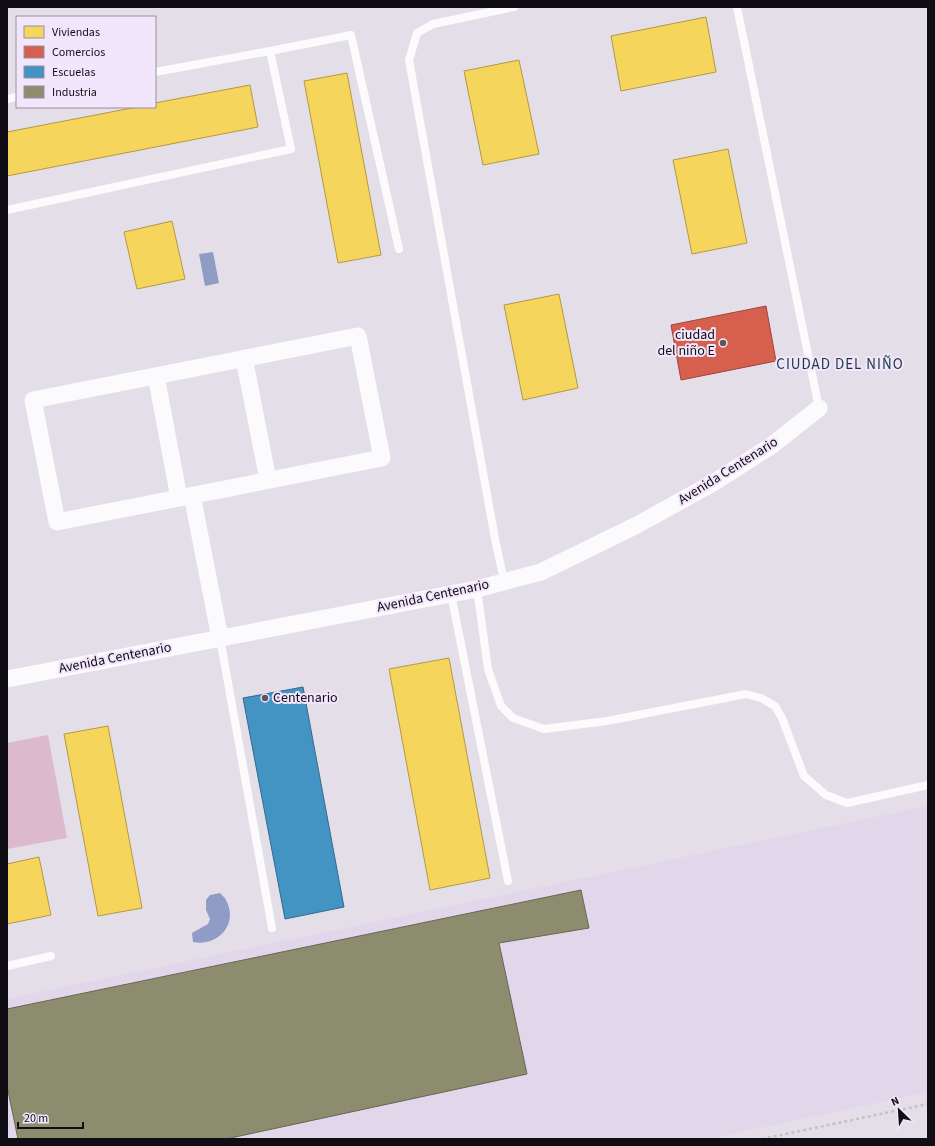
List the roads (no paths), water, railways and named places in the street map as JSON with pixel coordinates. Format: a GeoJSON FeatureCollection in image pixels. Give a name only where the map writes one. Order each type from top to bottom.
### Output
{"type":"FeatureCollection","features":[{"type":"Feature","properties":{"kind":"street"},"geometry":{"type":"LineString","coordinates":[[358,336],[382,458],[57,522],[33,400],[244,358],[358,336]]}},
{"type":"Feature","properties":{"kind":"street"},"geometry":{"type":"LineString","coordinates":[[244,358],[268,480]]}},
{"type":"Feature","properties":{"kind":"street"},"geometry":{"type":"LineString","coordinates":[[156,376],[220,638]]}},
{"type":"Feature","properties":{"kind":"street","name":"Avenida Centenario"},"geometry":{"type":"LineString","coordinates":[[7,679],[477,589],[541,572],[637,525],[713,483],[771,446],[819,408]]}},
{"type":"Feature","properties":{"kind":"lane"},"geometry":{"type":"LineString","coordinates":[[504,581],[495,539],[409,60],[417,33],[433,24],[514,7]]}},
{"type":"Feature","properties":{"kind":"lane"},"geometry":{"type":"LineString","coordinates":[[737,7],[819,408]]}},
{"type":"Feature","properties":{"kind":"lane"},"geometry":{"type":"LineString","coordinates":[[156,72],[351,35],[399,249]]}},
{"type":"Feature","properties":{"kind":"lane"},"geometry":{"type":"LineString","coordinates":[[7,210],[290,149],[270,51]]}},
{"type":"Feature","properties":{"kind":"lane"},"geometry":{"type":"LineString","coordinates":[[477,589],[488,669],[501,706],[513,718],[544,729],[606,721],[746,694],[761,698],[775,706],[782,718],[804,776],[826,795],[847,802],[928,785]]}},
{"type":"Feature","properties":{"kind":"lane"},"geometry":{"type":"LineString","coordinates":[[451,594],[508,881]]}},
{"type":"Feature","properties":{"kind":"lane"},"geometry":{"type":"LineString","coordinates":[[220,638],[272,928]]}},
{"type":"Feature","properties":{"kind":"lane"},"geometry":{"type":"LineString","coordinates":[[7,966],[51,956]]}},
{"type":"Feature","properties":{"kind":"water"},"geometry":{"type":"Polygon","coordinates":[[[213,252],[219,283],[205,286],[199,254],[213,252]]]}},
{"type":"Feature","properties":{"kind":"water"},"geometry":{"type":"Polygon","coordinates":[[[220,893],[226,899],[229,909],[230,917],[228,925],[224,932],[211,941],[202,943],[193,942],[192,933],[208,924],[210,919],[206,910],[206,900],[210,895],[220,893]]]}},
{"type":"Feature","properties":{"kind":"place","name":"ciudad del niño E"},"geometry":{"type":"Point","coordinates":[723,343]}},
{"type":"Feature","properties":{"kind":"place","name":"Centenario"},"geometry":{"type":"Point","coordinates":[265,698]}},
{"type":"Feature","properties":{"kind":"district","name":"CIUDAD DEL NIÑO"},"geometry":{"type":"Point","coordinates":[840,364]}}]}
